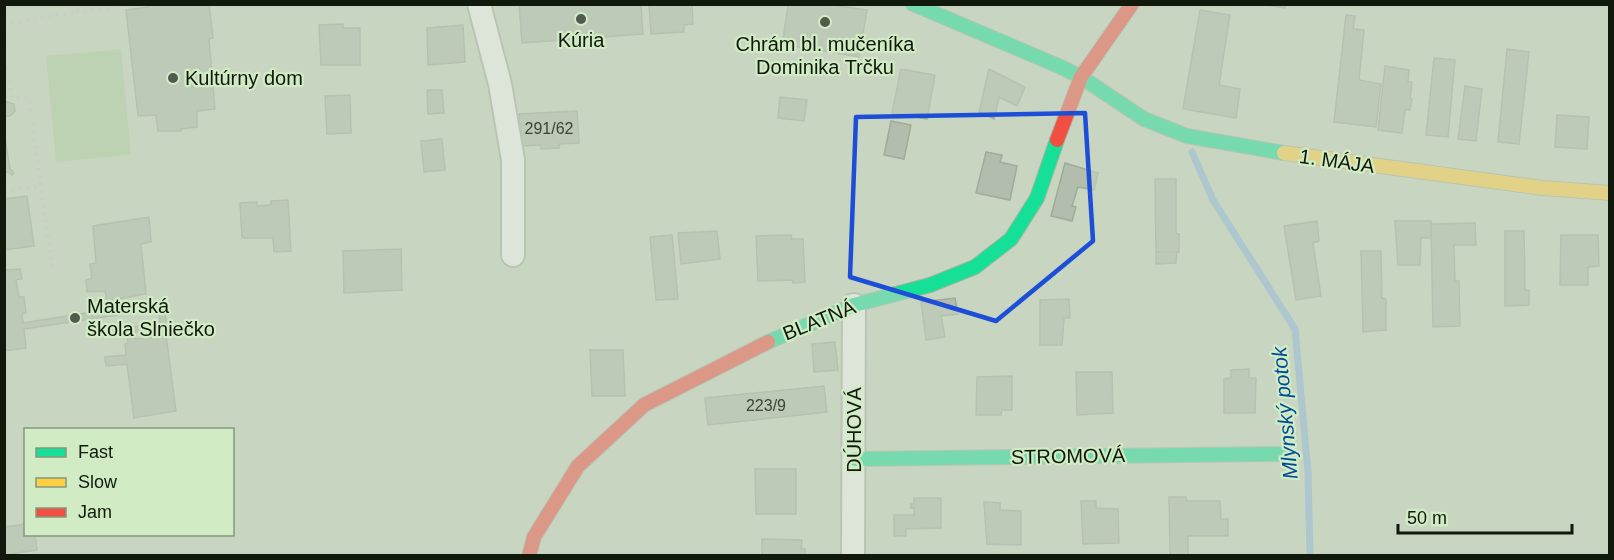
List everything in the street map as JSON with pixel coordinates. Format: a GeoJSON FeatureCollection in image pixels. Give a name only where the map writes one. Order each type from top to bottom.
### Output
{"type":"FeatureCollection","features":[{"type":"Feature","properties":{"kind":"street"},"geometry":{"type":"LineString","coordinates":[[479,4],[500,84],[513,159],[513,255]]}},
{"type":"Feature","properties":{"kind":"street","name":"1. MÁJA"},"geometry":{"type":"LineString","coordinates":[[913,4],[1081,77],[1144,119],[1187,136],[1296,155],[1544,188],[1610,193]]}},
{"type":"Feature","properties":{"kind":"street","name":"BLATNÁ"},"geometry":{"type":"LineString","coordinates":[[529,555],[534,537],[578,466],[644,405],[765,343],[854,305],[930,285],[975,267],[1011,239],[1037,198],[1065,115],[1081,77],[1132,4]]}},
{"type":"Feature","properties":{"kind":"street","name":"DÚHOVÁ"},"geometry":{"type":"LineString","coordinates":[[853,555],[854,305]]}},
{"type":"Feature","properties":{"kind":"street","name":"STROMOVÁ"},"geometry":{"type":"LineString","coordinates":[[855,459],[1281,454]]}},
{"type":"Feature","properties":{"kind":"path"},"geometry":{"type":"LineString","coordinates":[[75,12],[80,4]]}},
{"type":"Feature","properties":{"kind":"path"},"geometry":{"type":"LineString","coordinates":[[4,24],[120,7],[120,4]]}},
{"type":"Feature","properties":{"kind":"path"},"geometry":{"type":"LineString","coordinates":[[4,51],[12,98],[29,98],[52,267]]}},
{"type":"Feature","properties":{"kind":"path"},"geometry":{"type":"LineString","coordinates":[[4,191],[41,186]]}},
{"type":"Feature","properties":{"kind":"highlighted area"},"geometry":{"type":"Polygon","coordinates":[[[1085,113],[1093,241],[996,321],[850,277],[856,117],[1085,113]]]}},
{"type":"Feature","properties":{"kind":"green space"},"geometry":{"type":"Polygon","coordinates":[[[121,49],[131,155],[56,162],[46,56],[121,49]]]}},
{"type":"Feature","properties":{"kind":"building","name":"Kultúrny dom"},"geometry":{"type":"Polygon","coordinates":[[[148,4],[209,4],[213,38],[209,39],[215,109],[197,111],[197,127],[181,129],[181,131],[158,131],[156,115],[138,116],[126,10],[148,7],[148,4]]]}},
{"type":"Feature","properties":{"kind":"building","name":"Kúria"},"geometry":{"type":"Polygon","coordinates":[[[519,4],[641,4],[643,34],[522,43],[519,4]]]}},
{"type":"Feature","properties":{"kind":"building"},"geometry":{"type":"Polygon","coordinates":[[[649,4],[692,4],[693,24],[684,25],[684,32],[651,34],[649,4]]]}},
{"type":"Feature","properties":{"kind":"building","name":"Chrám bl. mučeníka Dominika Trčku"},"geometry":{"type":"Polygon","coordinates":[[[788,4],[825,4],[867,10],[859,57],[793,46],[794,42],[783,40],[788,4]]]}},
{"type":"Feature","properties":{"kind":"building"},"geometry":{"type":"Polygon","coordinates":[[[1261,4],[1286,4],[1285,8],[1261,4]]]}},
{"type":"Feature","properties":{"kind":"building"},"geometry":{"type":"Polygon","coordinates":[[[1200,10],[1230,15],[1219,85],[1240,89],[1236,118],[1183,109],[1200,10]]]}},
{"type":"Feature","properties":{"kind":"building"},"geometry":{"type":"Polygon","coordinates":[[[1346,15],[1355,16],[1353,29],[1364,30],[1359,80],[1381,84],[1376,127],[1334,122],[1346,15]]]}},
{"type":"Feature","properties":{"kind":"building"},"geometry":{"type":"Polygon","coordinates":[[[343,24],[343,28],[360,28],[360,65],[321,65],[319,25],[343,24]]]}},
{"type":"Feature","properties":{"kind":"building"},"geometry":{"type":"Polygon","coordinates":[[[463,25],[465,62],[428,65],[427,28],[463,25]]]}},
{"type":"Feature","properties":{"kind":"building"},"geometry":{"type":"Polygon","coordinates":[[[1507,49],[1529,52],[1519,144],[1498,142],[1507,49]]]}},
{"type":"Feature","properties":{"kind":"building"},"geometry":{"type":"Polygon","coordinates":[[[1434,58],[1455,60],[1448,137],[1426,135],[1434,58]]]}},
{"type":"Feature","properties":{"kind":"building"},"geometry":{"type":"Polygon","coordinates":[[[1385,66],[1409,70],[1408,82],[1412,82],[1410,99],[1412,99],[1410,110],[1405,110],[1402,133],[1378,130],[1385,66]]]}},
{"type":"Feature","properties":{"kind":"building"},"geometry":{"type":"Polygon","coordinates":[[[901,69],[935,75],[927,119],[892,113],[901,69]]]}},
{"type":"Feature","properties":{"kind":"building"},"geometry":{"type":"Polygon","coordinates":[[[989,69],[1025,87],[1017,106],[999,97],[994,119],[979,112],[989,69]]]}},
{"type":"Feature","properties":{"kind":"building"},"geometry":{"type":"Polygon","coordinates":[[[1465,86],[1482,89],[1476,141],[1458,139],[1465,86]]]}},
{"type":"Feature","properties":{"kind":"building"},"geometry":{"type":"Polygon","coordinates":[[[427,90],[442,90],[444,113],[428,114],[427,90]]]}},
{"type":"Feature","properties":{"kind":"building"},"geometry":{"type":"Polygon","coordinates":[[[350,95],[351,133],[327,134],[325,96],[350,95]]]}},
{"type":"Feature","properties":{"kind":"building"},"geometry":{"type":"Polygon","coordinates":[[[780,97],[807,100],[804,121],[778,118],[780,97]]]}},
{"type":"Feature","properties":{"kind":"building"},"geometry":{"type":"Polygon","coordinates":[[[4,101],[14,104],[15,111],[10,116],[4,117],[4,101]]]}},
{"type":"Feature","properties":{"kind":"building"},"geometry":{"type":"Polygon","coordinates":[[[577,111],[579,143],[559,144],[559,148],[541,149],[541,145],[520,146],[519,114],[577,111]]]}},
{"type":"Feature","properties":{"kind":"building"},"geometry":{"type":"Polygon","coordinates":[[[1557,115],[1589,117],[1587,149],[1555,147],[1557,115]]]}},
{"type":"Feature","properties":{"kind":"building"},"geometry":{"type":"Polygon","coordinates":[[[891,121],[911,125],[904,159],[884,155],[891,121]]]}},
{"type":"Feature","properties":{"kind":"building"},"geometry":{"type":"Polygon","coordinates":[[[4,132],[10,169],[14,173],[12,175],[4,172],[4,132]]]}},
{"type":"Feature","properties":{"kind":"building"},"geometry":{"type":"Polygon","coordinates":[[[442,139],[445,170],[424,172],[421,141],[442,139]]]}},
{"type":"Feature","properties":{"kind":"building"},"geometry":{"type":"Polygon","coordinates":[[[986,152],[1002,155],[1000,162],[1017,166],[1010,200],[976,193],[986,152]]]}},
{"type":"Feature","properties":{"kind":"building"},"geometry":{"type":"Polygon","coordinates":[[[1065,163],[1098,173],[1094,190],[1078,187],[1072,206],[1076,207],[1072,221],[1051,216],[1065,163]]]}},
{"type":"Feature","properties":{"kind":"building"},"geometry":{"type":"Polygon","coordinates":[[[1155,179],[1176,179],[1176,233],[1179,234],[1179,252],[1156,252],[1155,179]]]}},
{"type":"Feature","properties":{"kind":"building"},"geometry":{"type":"Polygon","coordinates":[[[27,196],[34,246],[4,250],[4,199],[27,196]]]}},
{"type":"Feature","properties":{"kind":"building"},"geometry":{"type":"Polygon","coordinates":[[[288,200],[291,251],[274,252],[273,238],[242,238],[240,203],[257,202],[257,206],[271,205],[271,201],[288,200]]]}},
{"type":"Feature","properties":{"kind":"building","name":"Materská škola Slniečko"},"geometry":{"type":"Polygon","coordinates":[[[149,217],[151,242],[141,244],[146,294],[113,300],[114,308],[163,300],[167,328],[134,332],[135,339],[166,335],[176,411],[134,418],[127,364],[106,366],[105,357],[126,355],[125,344],[128,343],[126,328],[160,322],[158,309],[24,329],[26,348],[4,351],[4,270],[20,269],[22,279],[16,280],[19,297],[24,297],[26,313],[22,314],[23,323],[110,309],[110,300],[107,301],[105,291],[87,292],[86,280],[92,278],[90,264],[96,263],[93,226],[149,217]]]}},
{"type":"Feature","properties":{"kind":"building"},"geometry":{"type":"Polygon","coordinates":[[[1317,221],[1319,241],[1313,243],[1321,296],[1296,300],[1284,226],[1317,221]]]}},
{"type":"Feature","properties":{"kind":"building"},"geometry":{"type":"Polygon","coordinates":[[[1395,221],[1431,221],[1431,238],[1421,238],[1420,265],[1398,265],[1395,221]]]}},
{"type":"Feature","properties":{"kind":"building"},"geometry":{"type":"Polygon","coordinates":[[[1475,223],[1476,245],[1454,245],[1455,281],[1459,281],[1460,326],[1433,327],[1431,224],[1475,223]]]}},
{"type":"Feature","properties":{"kind":"building"},"geometry":{"type":"Polygon","coordinates":[[[717,231],[720,259],[681,264],[678,233],[717,231]]]}},
{"type":"Feature","properties":{"kind":"building"},"geometry":{"type":"Polygon","coordinates":[[[1505,231],[1524,231],[1525,290],[1529,290],[1529,305],[1505,306],[1505,231]]]}},
{"type":"Feature","properties":{"kind":"building"},"geometry":{"type":"Polygon","coordinates":[[[672,235],[678,299],[656,300],[650,237],[672,235]]]}},
{"type":"Feature","properties":{"kind":"building"},"geometry":{"type":"Polygon","coordinates":[[[791,235],[792,239],[803,239],[805,282],[758,281],[756,236],[791,235]]]}},
{"type":"Feature","properties":{"kind":"building"},"geometry":{"type":"Polygon","coordinates":[[[1561,235],[1598,235],[1599,266],[1588,267],[1588,285],[1560,285],[1561,235]]]}},
{"type":"Feature","properties":{"kind":"building"},"geometry":{"type":"Polygon","coordinates":[[[401,249],[402,290],[344,293],[343,251],[401,249]]]}},
{"type":"Feature","properties":{"kind":"building"},"geometry":{"type":"Polygon","coordinates":[[[1361,251],[1381,251],[1382,298],[1386,299],[1386,330],[1363,332],[1361,251]]]}},
{"type":"Feature","properties":{"kind":"building"},"geometry":{"type":"Polygon","coordinates":[[[1156,252],[1177,252],[1176,263],[1156,264],[1156,252]]]}},
{"type":"Feature","properties":{"kind":"building"},"geometry":{"type":"Polygon","coordinates":[[[955,298],[958,314],[941,316],[945,337],[926,340],[921,302],[955,298]]]}},
{"type":"Feature","properties":{"kind":"building"},"geometry":{"type":"Polygon","coordinates":[[[1069,299],[1070,318],[1064,318],[1062,345],[1040,345],[1040,300],[1069,299]]]}},
{"type":"Feature","properties":{"kind":"building"},"geometry":{"type":"Polygon","coordinates":[[[835,342],[838,370],[814,372],[812,344],[835,342]]]}},
{"type":"Feature","properties":{"kind":"building"},"geometry":{"type":"Polygon","coordinates":[[[590,350],[623,350],[625,396],[592,396],[590,350]]]}},
{"type":"Feature","properties":{"kind":"building"},"geometry":{"type":"Polygon","coordinates":[[[1249,369],[1249,378],[1256,378],[1255,413],[1224,413],[1224,379],[1231,378],[1231,370],[1249,369]]]}},
{"type":"Feature","properties":{"kind":"building"},"geometry":{"type":"Polygon","coordinates":[[[1076,372],[1112,372],[1113,413],[1077,415],[1076,372]]]}},
{"type":"Feature","properties":{"kind":"building"},"geometry":{"type":"Polygon","coordinates":[[[1012,376],[1012,410],[1002,410],[1001,415],[976,415],[977,377],[1012,376]]]}},
{"type":"Feature","properties":{"kind":"building"},"geometry":{"type":"Polygon","coordinates":[[[824,386],[827,412],[708,425],[705,398],[824,386]]]}},
{"type":"Feature","properties":{"kind":"building"},"geometry":{"type":"Polygon","coordinates":[[[755,469],[796,469],[796,514],[756,514],[755,469]]]}},
{"type":"Feature","properties":{"kind":"building"},"geometry":{"type":"Polygon","coordinates":[[[1169,497],[1186,497],[1187,501],[1220,501],[1221,519],[1228,519],[1228,536],[1188,536],[1188,555],[1170,555],[1169,497]]]}},
{"type":"Feature","properties":{"kind":"building"},"geometry":{"type":"Polygon","coordinates":[[[914,498],[941,498],[941,528],[906,529],[906,536],[894,536],[894,515],[914,515],[914,508],[911,508],[911,504],[914,504],[914,498]]]}},
{"type":"Feature","properties":{"kind":"building"},"geometry":{"type":"Polygon","coordinates":[[[1081,501],[1096,501],[1096,508],[1118,509],[1119,543],[1083,544],[1081,501]]]}},
{"type":"Feature","properties":{"kind":"building"},"geometry":{"type":"Polygon","coordinates":[[[984,502],[1000,503],[1000,510],[1021,511],[1021,545],[987,544],[984,502]]]}},
{"type":"Feature","properties":{"kind":"building"},"geometry":{"type":"Polygon","coordinates":[[[24,524],[24,536],[35,536],[37,550],[4,555],[4,527],[24,524]]]}},
{"type":"Feature","properties":{"kind":"building"},"geometry":{"type":"Polygon","coordinates":[[[762,539],[802,540],[801,549],[805,549],[805,556],[762,556],[762,539]]]}},
{"type":"Feature","properties":{"kind":"waterway","name":"Mlynský potok"},"geometry":{"type":"LineString","coordinates":[[1192,152],[1213,200],[1295,329],[1308,472],[1310,556]]}},
{"type":"Feature","properties":{"kind":"traffic: fast"},"geometry":{"type":"LineString","coordinates":[[913,4],[1061,67],[1081,77],[1144,119],[1187,136],[1284,153]]}},
{"type":"Feature","properties":{"kind":"traffic: fast"},"geometry":{"type":"LineString","coordinates":[[768,342],[854,305],[930,285],[975,267],[1011,239],[1037,198],[1057,140]]}},
{"type":"Feature","properties":{"kind":"traffic: fast"},"geometry":{"type":"LineString","coordinates":[[855,459],[1281,454]]}},
{"type":"Feature","properties":{"kind":"traffic: slow"},"geometry":{"type":"LineString","coordinates":[[1284,153],[1543,188],[1610,193]]}},
{"type":"Feature","properties":{"kind":"traffic: jam"},"geometry":{"type":"LineString","coordinates":[[1057,140],[1081,77],[1132,4]]}},
{"type":"Feature","properties":{"kind":"traffic: jam"},"geometry":{"type":"LineString","coordinates":[[529,556],[534,537],[578,466],[644,405],[768,342]]}},
{"type":"Feature","properties":{"kind":"place","name":"Kúria"},"geometry":{"type":"Point","coordinates":[581,19]}},
{"type":"Feature","properties":{"kind":"place","name":"Chrám bl. mučeníka Dominika Trčku"},"geometry":{"type":"Point","coordinates":[825,22]}},
{"type":"Feature","properties":{"kind":"place","name":"Kultúrny dom"},"geometry":{"type":"Point","coordinates":[173,78]}},
{"type":"Feature","properties":{"kind":"place","name":"Materská škola Slniečko"},"geometry":{"type":"Point","coordinates":[75,318]}}]}
